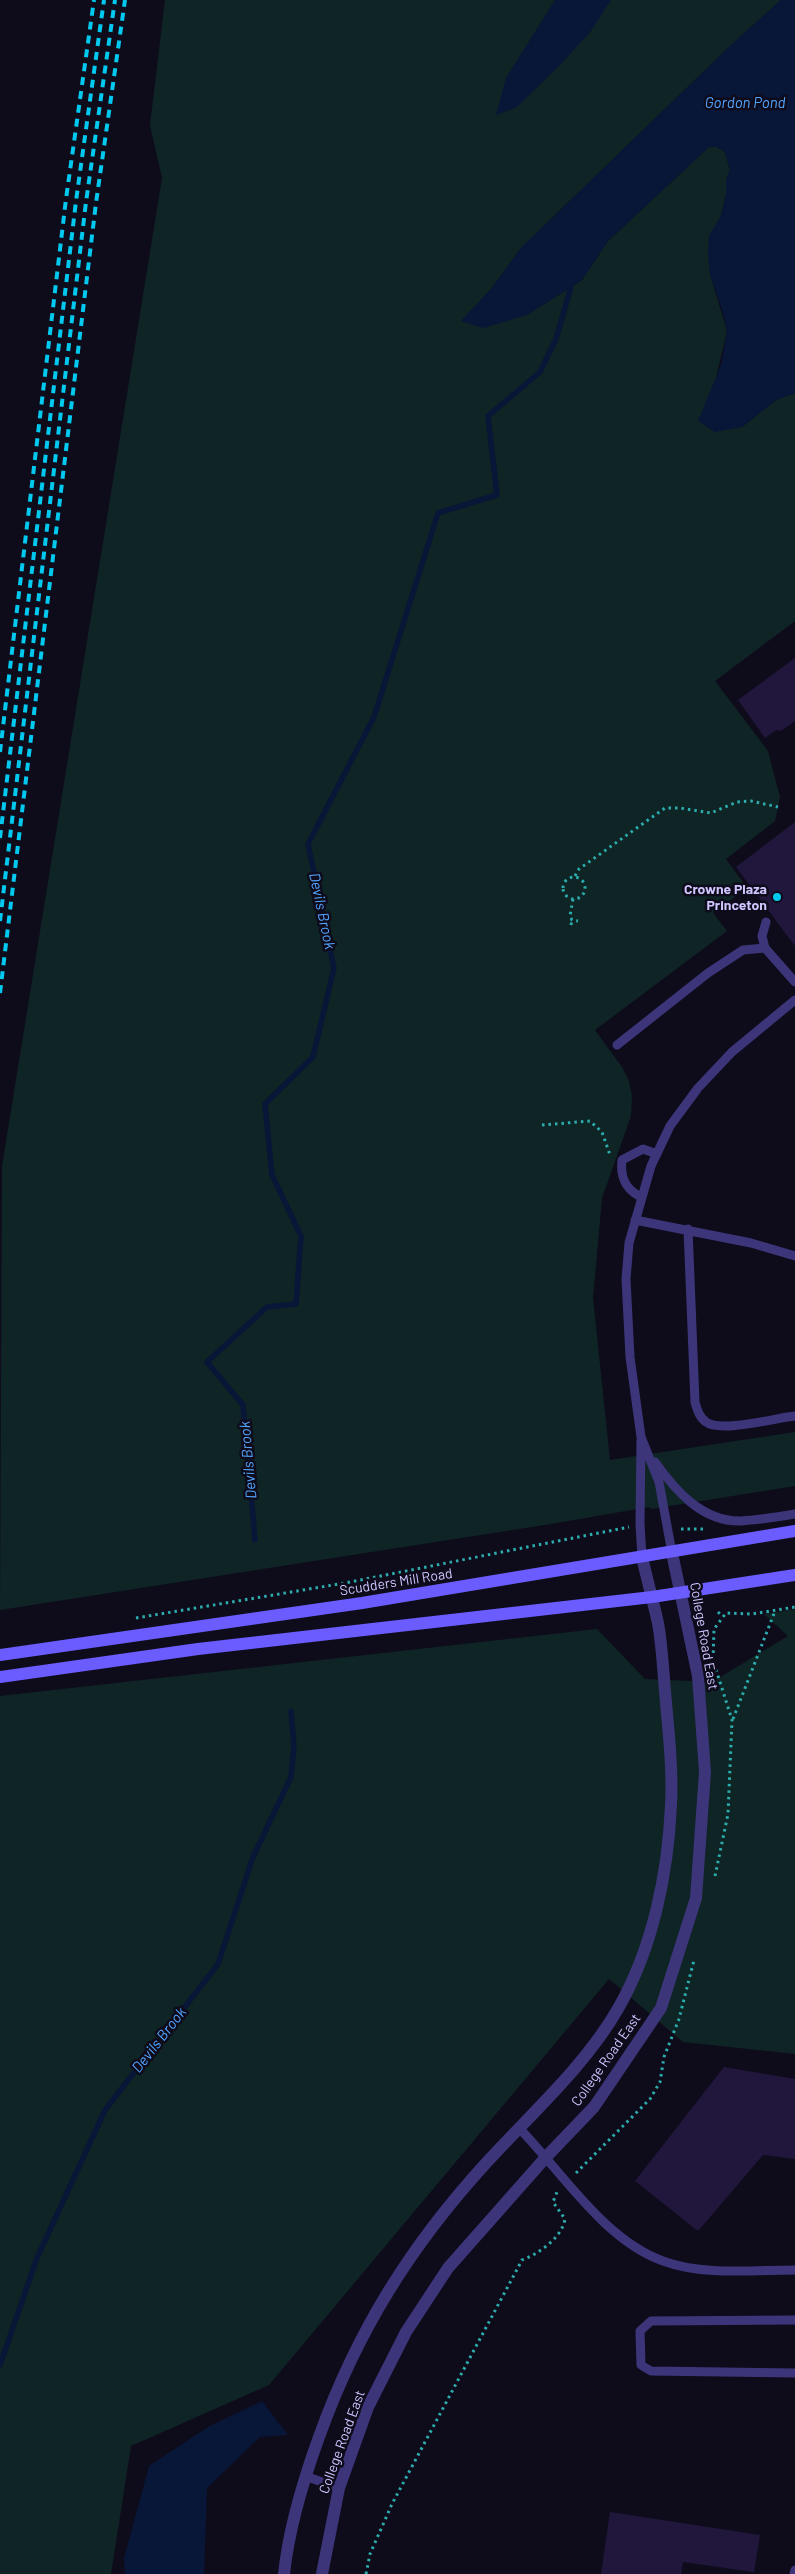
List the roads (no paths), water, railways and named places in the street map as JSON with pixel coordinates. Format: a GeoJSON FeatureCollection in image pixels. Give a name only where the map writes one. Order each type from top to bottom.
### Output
{"type":"FeatureCollection","features":[{"type":"Feature","properties":{"kind":"main road","name":"Scudders Mill Road"},"geometry":{"type":"LineString","coordinates":[[0,1655],[353,1604],[642,1557],[672,1554],[795,1532]]}},
{"type":"Feature","properties":{"kind":"main road"},"geometry":{"type":"LineString","coordinates":[[0,1678],[198,1649],[652,1597],[795,1575]]}},
{"type":"Feature","properties":{"kind":"street","name":"College Road East"},"geometry":{"type":"LineString","coordinates":[[322,2574],[339,2488],[368,2407],[406,2332],[448,2268],[547,2156],[594,2107],[661,2008],[696,1898],[705,1772],[698,1676],[682,1593],[672,1554]]}},
{"type":"Feature","properties":{"kind":"street","name":"College Road East"},"geometry":{"type":"LineString","coordinates":[[284,2574],[287,2550],[305,2476],[335,2391],[363,2333],[393,2284],[436,2222],[574,2069],[619,2008],[634,1976],[654,1918],[664,1868],[672,1803],[670,1747],[658,1625],[642,1557]]}},
{"type":"Feature","properties":{"kind":"lane"},"geometry":{"type":"LineString","coordinates":[[766,922],[762,936],[765,948],[795,982]]}},
{"type":"Feature","properties":{"kind":"lane"},"geometry":{"type":"LineString","coordinates":[[617,1045],[708,973],[742,950],[765,948]]}},
{"type":"Feature","properties":{"kind":"lane"},"geometry":{"type":"LineString","coordinates":[[672,1554],[659,1482],[641,1438],[630,1357],[626,1279],[629,1243],[641,1197],[670,1126],[698,1088],[732,1052],[795,1000]]}},
{"type":"Feature","properties":{"kind":"lane"},"geometry":{"type":"LineString","coordinates":[[641,1197],[633,1193],[625,1184],[620,1172],[622,1160],[643,1150],[657,1154]]}},
{"type":"Feature","properties":{"kind":"lane"},"geometry":{"type":"LineString","coordinates":[[635,1220],[688,1229],[795,1256]]}},
{"type":"Feature","properties":{"kind":"lane"},"geometry":{"type":"LineString","coordinates":[[688,1229],[695,1402],[698,1413],[707,1423],[723,1426],[795,1416]]}},
{"type":"Feature","properties":{"kind":"lane"},"geometry":{"type":"LineString","coordinates":[[641,1438],[670,1482],[682,1496],[705,1512],[739,1521],[795,1514]]}},
{"type":"Feature","properties":{"kind":"lane"},"geometry":{"type":"LineString","coordinates":[[641,1438],[639,1454],[642,1557]]}},
{"type":"Feature","properties":{"kind":"lane"},"geometry":{"type":"LineString","coordinates":[[519,2128],[547,2156],[603,2222],[636,2249],[664,2262],[702,2269],[795,2270]]}},
{"type":"Feature","properties":{"kind":"lane"},"geometry":{"type":"LineString","coordinates":[[795,2320],[651,2321],[640,2331],[641,2366],[651,2371],[795,2373]]}},
{"type":"Feature","properties":{"kind":"lane"},"geometry":{"type":"LineString","coordinates":[[305,2476],[339,2488]]}},
{"type":"Feature","properties":{"kind":"water"},"geometry":{"type":"Polygon","coordinates":[[[555,0],[611,0],[591,31],[562,63],[517,107],[496,115],[506,78],[555,0]]]}},
{"type":"Feature","properties":{"kind":"water","name":"Gordon Pond"},"geometry":{"type":"Polygon","coordinates":[[[781,0],[795,0],[795,393],[776,400],[742,427],[715,432],[698,421],[721,365],[727,331],[710,274],[708,254],[709,236],[721,216],[726,194],[726,180],[730,170],[725,152],[717,147],[709,147],[608,241],[582,280],[527,315],[483,328],[461,321],[491,289],[521,248],[729,47],[781,0]]]}},
{"type":"Feature","properties":{"kind":"water"},"geometry":{"type":"Polygon","coordinates":[[[262,2401],[288,2435],[260,2437],[207,2488],[204,2574],[125,2574],[124,2558],[149,2466],[208,2427],[262,2401]]]}},
{"type":"Feature","properties":{"kind":"waterway","name":"Devils Brook"},"geometry":{"type":"LineString","coordinates":[[255,1540],[243,1405],[207,1362],[267,1307],[296,1304],[301,1236],[272,1175],[265,1104],[313,1057],[334,968],[308,844],[374,717],[438,513],[497,495],[488,416],[540,372],[556,339],[571,287]]}},
{"type":"Feature","properties":{"kind":"waterway","name":"Devils Brook"},"geometry":{"type":"LineString","coordinates":[[0,2365],[37,2258],[105,2110],[218,1964],[253,1857],[291,1777],[294,1747],[291,1711]]}},
{"type":"Feature","properties":{"kind":"railway"},"geometry":{"type":"LineString","coordinates":[[0,752],[66,199],[94,0]]}},
{"type":"Feature","properties":{"kind":"railway"},"geometry":{"type":"LineString","coordinates":[[0,838],[76,201],[104,0]]}},
{"type":"Feature","properties":{"kind":"railway"},"geometry":{"type":"LineString","coordinates":[[0,921],[86,202],[115,0]]}},
{"type":"Feature","properties":{"kind":"railway"},"geometry":{"type":"LineString","coordinates":[[0,993],[96,203],[125,0]]}},
{"type":"Feature","properties":{"kind":"place","name":"Crowne Plaza Princeton"},"geometry":{"type":"Point","coordinates":[777,897]}}]}
